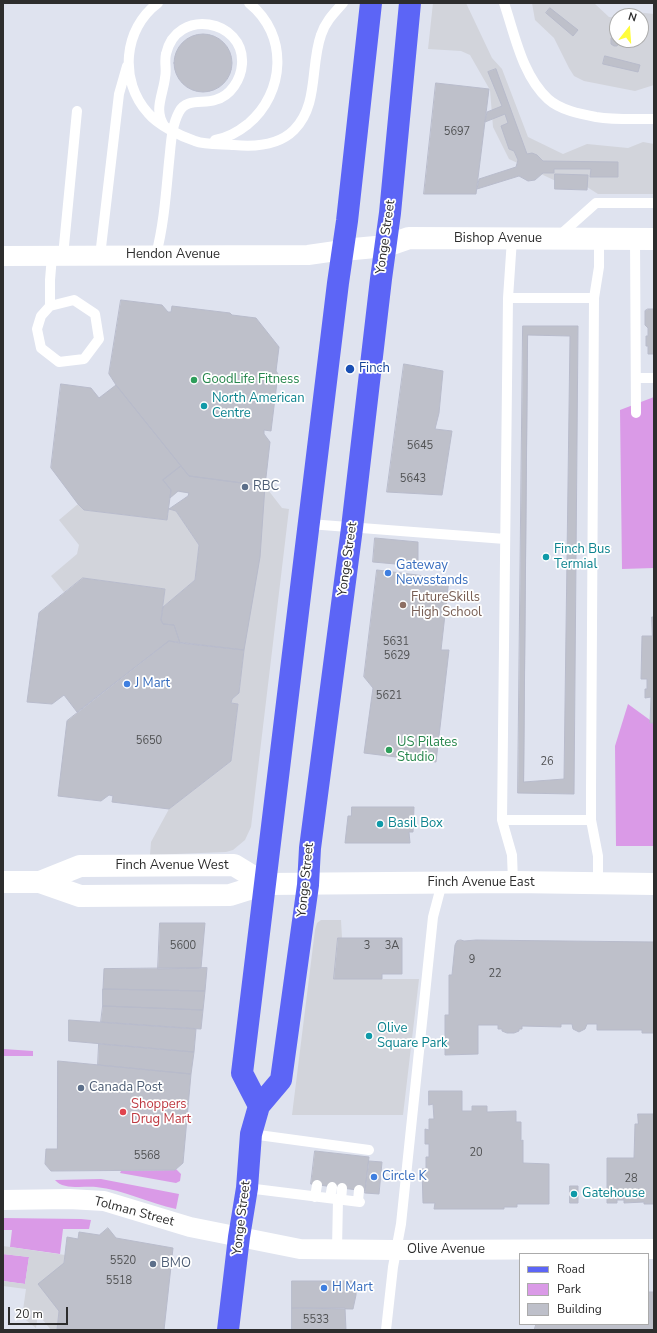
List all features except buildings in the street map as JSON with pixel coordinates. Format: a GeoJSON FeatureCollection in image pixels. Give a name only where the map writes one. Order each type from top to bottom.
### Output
{"type":"FeatureCollection","features":[{"type":"Feature","properties":{"kind":"main road"},"geometry":{"type":"LineString","coordinates":[[259,1106],[242,1073],[343,250],[371,3]]}},
{"type":"Feature","properties":{"kind":"main road","name":"Yonge Street"},"geometry":{"type":"LineString","coordinates":[[228,1330],[239,1237],[247,1188],[251,1134],[259,1106],[281,1080],[308,885],[310,848],[352,528],[390,214],[410,3]]}},
{"type":"Feature","properties":{"kind":"main road","name":"Bishop Avenue"},"geometry":{"type":"LineString","coordinates":[[343,250],[386,246],[409,238],[644,239]]}},
{"type":"Feature","properties":{"kind":"main road","name":"Finch Avenue West"},"geometry":{"type":"LineString","coordinates":[[40,882],[80,866],[234,865],[265,884]]}},
{"type":"Feature","properties":{"kind":"main road","name":"Finch Avenue West"},"geometry":{"type":"LineString","coordinates":[[3,882],[40,882],[80,896],[230,895],[265,884]]}},
{"type":"Feature","properties":{"kind":"main road","name":"Finch Avenue East"},"geometry":{"type":"LineString","coordinates":[[265,884],[308,885],[513,882],[654,884]]}},
{"type":"Feature","properties":{"kind":"street","name":"Hendon Avenue"},"geometry":{"type":"LineString","coordinates":[[3,256],[308,255],[343,250]]}},
{"type":"Feature","properties":{"kind":"street","name":"Tolman Street"},"geometry":{"type":"LineString","coordinates":[[3,1200],[69,1199],[104,1201],[182,1225],[239,1237]]}},
{"type":"Feature","properties":{"kind":"street","name":"Olive Avenue"},"geometry":{"type":"LineString","coordinates":[[239,1237],[300,1249],[654,1249]]}},
{"type":"Feature","properties":{"kind":"lane"},"geometry":{"type":"LineString","coordinates":[[100,256],[118,94],[128,61],[132,39],[146,14],[158,3]]}},
{"type":"Feature","properties":{"kind":"lane"},"geometry":{"type":"LineString","coordinates":[[195,142],[219,140],[234,134],[261,111],[272,92],[277,71],[275,42],[266,22],[249,3]]}},
{"type":"Feature","properties":{"kind":"lane"},"geometry":{"type":"LineString","coordinates":[[128,61],[136,96],[149,114],[169,129],[195,142],[254,146],[279,140],[294,130],[304,117],[311,100],[316,54],[321,35],[328,21],[343,3]]}},
{"type":"Feature","properties":{"kind":"lane"},"geometry":{"type":"LineString","coordinates":[[504,3],[522,58],[529,73],[549,99],[564,108],[596,117],[654,120]]}},
{"type":"Feature","properties":{"kind":"lane"},"geometry":{"type":"LineString","coordinates":[[156,255],[162,232],[169,129],[179,112],[186,104],[220,99],[229,92],[236,84],[242,68],[241,51],[231,35],[222,29],[210,24],[194,24],[180,31],[173,37],[169,44],[165,60],[166,76],[159,105],[159,114],[169,129]]}},
{"type":"Feature","properties":{"kind":"lane"},"geometry":{"type":"LineString","coordinates":[[50,306],[74,300],[95,314],[99,339],[84,359],[59,362],[41,348],[37,329],[41,316],[50,306],[50,280],[58,256],[77,111]]}},
{"type":"Feature","properties":{"kind":"lane"},"geometry":{"type":"LineString","coordinates":[[556,239],[596,203],[654,202]]}},
{"type":"Feature","properties":{"kind":"lane"},"geometry":{"type":"LineString","coordinates":[[512,239],[508,298],[502,820],[512,855],[513,882]]}},
{"type":"Feature","properties":{"kind":"lane"},"geometry":{"type":"LineString","coordinates":[[598,883],[598,856],[591,820],[594,298],[600,266],[599,239]]}},
{"type":"Feature","properties":{"kind":"lane"},"geometry":{"type":"LineString","coordinates":[[636,413],[636,378],[644,239]]}},
{"type":"Feature","properties":{"kind":"lane"},"geometry":{"type":"LineString","coordinates":[[508,298],[594,298]]}},
{"type":"Feature","properties":{"kind":"lane"},"geometry":{"type":"LineString","coordinates":[[636,378],[654,378]]}},
{"type":"Feature","properties":{"kind":"lane"},"geometry":{"type":"LineString","coordinates":[[309,524],[505,539]]}},
{"type":"Feature","properties":{"kind":"lane"},"geometry":{"type":"LineString","coordinates":[[502,820],[591,820]]}},
{"type":"Feature","properties":{"kind":"lane"},"geometry":{"type":"LineString","coordinates":[[386,1330],[396,1250],[401,1224],[433,917],[442,883]]}},
{"type":"Feature","properties":{"kind":"lane"},"geometry":{"type":"LineString","coordinates":[[251,1134],[321,1148],[365,1152]]}},
{"type":"Feature","properties":{"kind":"lane"},"geometry":{"type":"LineString","coordinates":[[315,1197],[317,1185]]}},
{"type":"Feature","properties":{"kind":"lane"},"geometry":{"type":"LineString","coordinates":[[332,1187],[336,1199],[337,1249]]}},
{"type":"Feature","properties":{"kind":"lane"},"geometry":{"type":"LineString","coordinates":[[247,1188],[359,1202],[359,1190]]}},
{"type":"Feature","properties":{"kind":"lane"},"geometry":{"type":"LineString","coordinates":[[336,1199],[342,1188]]}},
{"type":"Feature","properties":{"kind":"green space"},"geometry":{"type":"Polygon","coordinates":[[[654,397],[654,568],[622,569],[620,410],[654,397]]]}},
{"type":"Feature","properties":{"kind":"green space"},"geometry":{"type":"Polygon","coordinates":[[[628,704],[654,723],[654,846],[616,846],[615,746],[628,704]]]}},
{"type":"Feature","properties":{"kind":"green space"},"geometry":{"type":"Polygon","coordinates":[[[3,1049],[33,1051],[33,1056],[3,1056],[3,1049]]]}},
{"type":"Feature","properties":{"kind":"green space"},"geometry":{"type":"Polygon","coordinates":[[[176,1169],[181,1174],[180,1181],[176,1183],[120,1173],[121,1171],[176,1169]]]}},
{"type":"Feature","properties":{"kind":"green space"},"geometry":{"type":"Polygon","coordinates":[[[101,1179],[179,1194],[176,1209],[117,1191],[96,1187],[68,1186],[55,1180],[101,1179]]]}},
{"type":"Feature","properties":{"kind":"green space"},"geometry":{"type":"Polygon","coordinates":[[[3,1218],[91,1220],[89,1229],[63,1229],[60,1254],[10,1247],[12,1230],[4,1230],[3,1235],[3,1218]]]}},
{"type":"Feature","properties":{"kind":"green space"},"geometry":{"type":"Polygon","coordinates":[[[3,1254],[29,1257],[25,1284],[3,1281],[3,1254]]]}},
{"type":"Feature","properties":{"kind":"shaded area"},"geometry":{"type":"Polygon","coordinates":[[[433,3],[466,3],[492,58],[502,69],[528,137],[563,154],[587,144],[628,148],[643,142],[654,144],[654,194],[598,194],[587,187],[558,182],[509,159],[493,127],[490,90],[470,55],[461,51],[428,49],[433,3]]]}},
{"type":"Feature","properties":{"kind":"shaded area"},"geometry":{"type":"Polygon","coordinates":[[[532,3],[594,3],[609,17],[609,48],[649,48],[649,13],[654,14],[654,85],[635,91],[584,81],[574,76],[554,38],[535,20],[532,3]]]}},
{"type":"Feature","properties":{"kind":"shaded area"},"geometry":{"type":"Polygon","coordinates":[[[265,486],[282,508],[289,509],[251,827],[245,840],[233,850],[226,852],[150,855],[151,842],[169,809],[231,761],[238,704],[231,703],[232,699],[239,693],[244,650],[230,597],[192,500],[188,496],[188,493],[178,492],[170,498],[171,490],[265,486]]]}},
{"type":"Feature","properties":{"kind":"shaded area"},"geometry":{"type":"Polygon","coordinates":[[[78,504],[84,510],[167,520],[169,509],[176,511],[199,545],[195,580],[163,607],[165,589],[83,578],[64,592],[51,576],[77,554],[79,545],[59,520],[78,504]]]}},
{"type":"Feature","properties":{"kind":"shaded area","name":"Olive Square Park"},"geometry":{"type":"Polygon","coordinates":[[[321,920],[341,920],[342,938],[338,939],[334,979],[419,979],[403,1115],[292,1115],[315,930],[317,923],[321,920]]]}},
{"type":"Feature","properties":{"kind":"shaded area"},"geometry":{"type":"Polygon","coordinates":[[[3,1246],[65,1255],[57,1330],[51,1330],[38,1314],[36,1328],[22,1317],[26,1289],[3,1286],[3,1281],[25,1284],[29,1257],[3,1254],[3,1246]]]}},
{"type":"Feature","properties":{"kind":"place","name":"Finch"},"geometry":{"type":"Point","coordinates":[350,369]}},
{"type":"Feature","properties":{"kind":"place","name":"GoodLife Fitness"},"geometry":{"type":"Point","coordinates":[194,380]}},
{"type":"Feature","properties":{"kind":"place","name":"North American Centre"},"geometry":{"type":"Point","coordinates":[204,406]}},
{"type":"Feature","properties":{"kind":"place","name":"RBC"},"geometry":{"type":"Point","coordinates":[245,487]}},
{"type":"Feature","properties":{"kind":"place","name":"Finch Bus Termial"},"geometry":{"type":"Point","coordinates":[546,557]}},
{"type":"Feature","properties":{"kind":"place","name":"Gateway Newsstands"},"geometry":{"type":"Point","coordinates":[388,573]}},
{"type":"Feature","properties":{"kind":"place","name":"FutureSkills High School"},"geometry":{"type":"Point","coordinates":[403,605]}},
{"type":"Feature","properties":{"kind":"place","name":"J Mart"},"geometry":{"type":"Point","coordinates":[127,684]}},
{"type":"Feature","properties":{"kind":"place","name":"US Pilates Studio"},"geometry":{"type":"Point","coordinates":[389,750]}},
{"type":"Feature","properties":{"kind":"place","name":"Basil Box"},"geometry":{"type":"Point","coordinates":[380,824]}},
{"type":"Feature","properties":{"kind":"place","name":"Olive Square Park"},"geometry":{"type":"Point","coordinates":[369,1036]}},
{"type":"Feature","properties":{"kind":"place","name":"Canada Post"},"geometry":{"type":"Point","coordinates":[81,1088]}},
{"type":"Feature","properties":{"kind":"place","name":"Shoppers Drug Mart"},"geometry":{"type":"Point","coordinates":[123,1112]}},
{"type":"Feature","properties":{"kind":"place","name":"Circle K"},"geometry":{"type":"Point","coordinates":[374,1177]}},
{"type":"Feature","properties":{"kind":"place","name":"Gatehouse"},"geometry":{"type":"Point","coordinates":[574,1194]}},
{"type":"Feature","properties":{"kind":"place","name":"BMO"},"geometry":{"type":"Point","coordinates":[153,1264]}},
{"type":"Feature","properties":{"kind":"place","name":"H Mart"},"geometry":{"type":"Point","coordinates":[324,1288]}}]}
